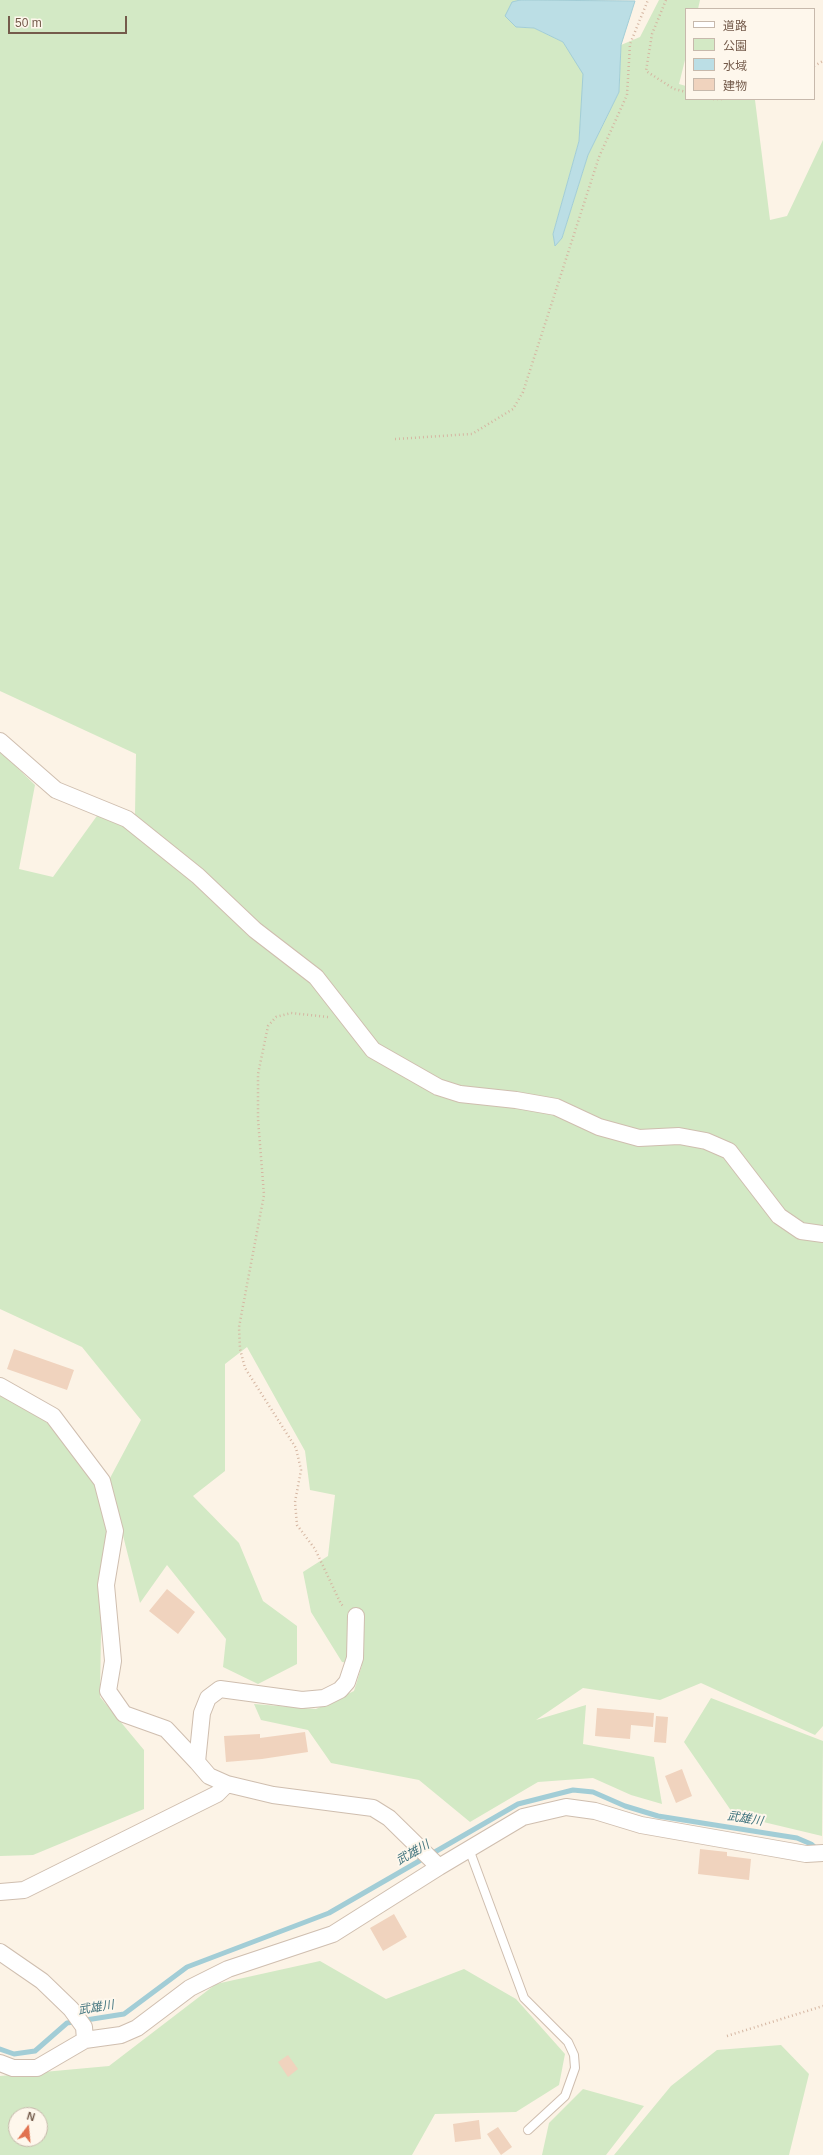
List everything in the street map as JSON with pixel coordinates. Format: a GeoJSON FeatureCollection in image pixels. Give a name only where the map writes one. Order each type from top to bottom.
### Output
{"type":"FeatureCollection","features":[{"type":"Feature","properties":{"kind":"street"},"geometry":{"type":"LineString","coordinates":[[0,741],[56,790],[127,819],[198,876],[255,930],[316,977],[351,1024],[373,1050],[438,1087],[460,1094],[516,1100],[556,1107],[600,1127],[639,1138],[679,1136],[706,1141],[729,1151],[779,1216],[801,1231],[823,1234]]}},
{"type":"Feature","properties":{"kind":"street"},"geometry":{"type":"LineString","coordinates":[[0,1386],[54,1416],[102,1481],[115,1531],[106,1585],[113,1661],[108,1692],[124,1714],[166,1729],[209,1776],[227,1784],[273,1795],[373,1808],[389,1818],[439,1867]]}},
{"type":"Feature","properties":{"kind":"street"},"geometry":{"type":"LineString","coordinates":[[197,1762],[202,1713],[208,1698],[220,1689],[302,1700],[324,1698],[340,1690],[347,1682],[355,1658],[356,1616]]}},
{"type":"Feature","properties":{"kind":"street"},"geometry":{"type":"LineString","coordinates":[[0,1892],[24,1890],[217,1794],[227,1784]]}},
{"type":"Feature","properties":{"kind":"street"},"geometry":{"type":"LineString","coordinates":[[0,2063],[13,2068],[37,2068],[85,2033],[121,2035],[137,2028],[190,1988],[228,1969],[333,1934],[439,1867],[523,1818],[566,1807],[595,1811],[641,1825],[806,1854],[823,1853]]}},
{"type":"Feature","properties":{"kind":"street"},"geometry":{"type":"LineString","coordinates":[[0,1952],[42,1981],[71,2009],[85,2033]]}},
{"type":"Feature","properties":{"kind":"lane"},"geometry":{"type":"LineString","coordinates":[[469,1849],[524,1998],[568,2042],[574,2055],[574,2068],[565,2096],[528,2130]]}},
{"type":"Feature","properties":{"kind":"path"},"geometry":{"type":"LineString","coordinates":[[396,439],[472,434],[513,409],[523,392],[599,157],[627,95],[630,44],[648,0]]}},
{"type":"Feature","properties":{"kind":"path"},"geometry":{"type":"LineString","coordinates":[[666,0],[652,34],[646,71],[674,89],[685,92]]}},
{"type":"Feature","properties":{"kind":"path"},"geometry":{"type":"LineString","coordinates":[[351,1024],[334,1018],[291,1013],[276,1017],[268,1026],[258,1074],[258,1119],[264,1195],[239,1327],[240,1349],[245,1368],[296,1448],[301,1470],[295,1502],[297,1525],[315,1549],[341,1604],[356,1616]]}},
{"type":"Feature","properties":{"kind":"path"},"geometry":{"type":"LineString","coordinates":[[727,2036],[823,2006]]}},
{"type":"Feature","properties":{"kind":"green space"},"geometry":{"type":"Polygon","coordinates":[[[0,0],[520,0],[512,2],[516,27],[534,28],[563,42],[584,74],[579,141],[553,234],[555,245],[562,238],[588,155],[619,92],[621,45],[640,37],[659,0],[700,0],[698,8],[685,8],[685,60],[679,84],[685,86],[685,100],[755,100],[770,220],[787,216],[823,140],[823,1726],[815,1735],[701,1683],[660,1700],[583,1688],[536,1720],[586,1705],[583,1744],[654,1757],[662,1804],[631,1795],[593,1778],[538,1782],[470,1822],[419,1780],[331,1763],[308,1730],[261,1720],[254,1704],[316,1709],[354,1691],[362,1665],[342,1662],[311,1612],[303,1572],[328,1556],[335,1495],[310,1490],[305,1451],[247,1347],[225,1364],[225,1471],[193,1496],[239,1543],[263,1601],[297,1626],[297,1664],[258,1684],[223,1667],[226,1639],[167,1565],[140,1603],[109,1480],[141,1420],[82,1347],[0,1309],[0,751],[35,785],[19,869],[53,877],[99,813],[135,814],[136,754],[0,691],[0,0]]]}},
{"type":"Feature","properties":{"kind":"green space"},"geometry":{"type":"Polygon","coordinates":[[[0,1391],[49,1424],[96,1485],[109,1528],[102,1566],[100,1697],[144,1750],[144,1809],[33,1855],[0,1856],[0,1391]]]}},
{"type":"Feature","properties":{"kind":"green space"},"geometry":{"type":"Polygon","coordinates":[[[711,1698],[823,1741],[822,1836],[734,1815],[684,1742],[711,1698]]]}},
{"type":"Feature","properties":{"kind":"green space"},"geometry":{"type":"Polygon","coordinates":[[[320,1961],[386,1999],[464,1969],[516,1999],[565,2054],[559,2085],[516,2112],[435,2114],[412,2155],[0,2155],[0,2076],[109,2066],[216,1984],[320,1961]]]}},
{"type":"Feature","properties":{"kind":"green space"},"geometry":{"type":"Polygon","coordinates":[[[781,2045],[809,2074],[789,2155],[614,2155],[671,2086],[717,2050],[781,2045]]]}},
{"type":"Feature","properties":{"kind":"green space"},"geometry":{"type":"Polygon","coordinates":[[[583,2089],[644,2106],[606,2155],[542,2155],[549,2123],[583,2089]]]}},
{"type":"Feature","properties":{"kind":"water"},"geometry":{"type":"Polygon","coordinates":[[[520,0],[635,1],[621,45],[619,92],[588,155],[562,238],[555,246],[553,234],[579,141],[583,74],[563,42],[534,28],[516,27],[505,16],[512,2],[520,0]]]}},
{"type":"Feature","properties":{"kind":"building"},"geometry":{"type":"Polygon","coordinates":[[[14,1349],[74,1370],[67,1390],[7,1369],[14,1349]]]}},
{"type":"Feature","properties":{"kind":"building"},"geometry":{"type":"Polygon","coordinates":[[[167,1589],[195,1612],[178,1634],[149,1611],[167,1589]]]}},
{"type":"Feature","properties":{"kind":"building"},"geometry":{"type":"Polygon","coordinates":[[[597,1708],[654,1713],[653,1727],[631,1725],[630,1739],[595,1736],[597,1708]]]}},
{"type":"Feature","properties":{"kind":"building"},"geometry":{"type":"Polygon","coordinates":[[[656,1716],[668,1717],[666,1743],[654,1742],[656,1716]]]}},
{"type":"Feature","properties":{"kind":"building"},"geometry":{"type":"Polygon","coordinates":[[[305,1732],[308,1752],[262,1759],[226,1762],[224,1736],[260,1734],[260,1738],[305,1732]]]}},
{"type":"Feature","properties":{"kind":"building"},"geometry":{"type":"Polygon","coordinates":[[[682,1769],[692,1796],[676,1803],[665,1776],[682,1769]]]}},
{"type":"Feature","properties":{"kind":"building"},"geometry":{"type":"Polygon","coordinates":[[[700,1849],[727,1852],[727,1856],[751,1859],[749,1880],[698,1874],[700,1849]]]}},
{"type":"Feature","properties":{"kind":"building"},"geometry":{"type":"Polygon","coordinates":[[[394,1914],[407,1937],[383,1951],[370,1928],[394,1914]]]}},
{"type":"Feature","properties":{"kind":"building"},"geometry":{"type":"Polygon","coordinates":[[[288,2055],[298,2069],[288,2077],[278,2062],[288,2055]]]}},
{"type":"Feature","properties":{"kind":"building"},"geometry":{"type":"Polygon","coordinates":[[[479,2120],[481,2139],[455,2142],[453,2124],[479,2120]]]}},
{"type":"Feature","properties":{"kind":"building"},"geometry":{"type":"Polygon","coordinates":[[[498,2127],[512,2147],[501,2155],[487,2134],[498,2127]]]}},
{"type":"Feature","properties":{"kind":"waterway","name":"武雄川"},"geometry":{"type":"LineString","coordinates":[[0,2049],[14,2054],[35,2051],[67,2023],[124,2014],[187,1967],[329,1913],[518,1804],[573,1790],[593,1792],[625,1806],[658,1816],[797,1838],[811,1844],[818,1850]]}}]}
